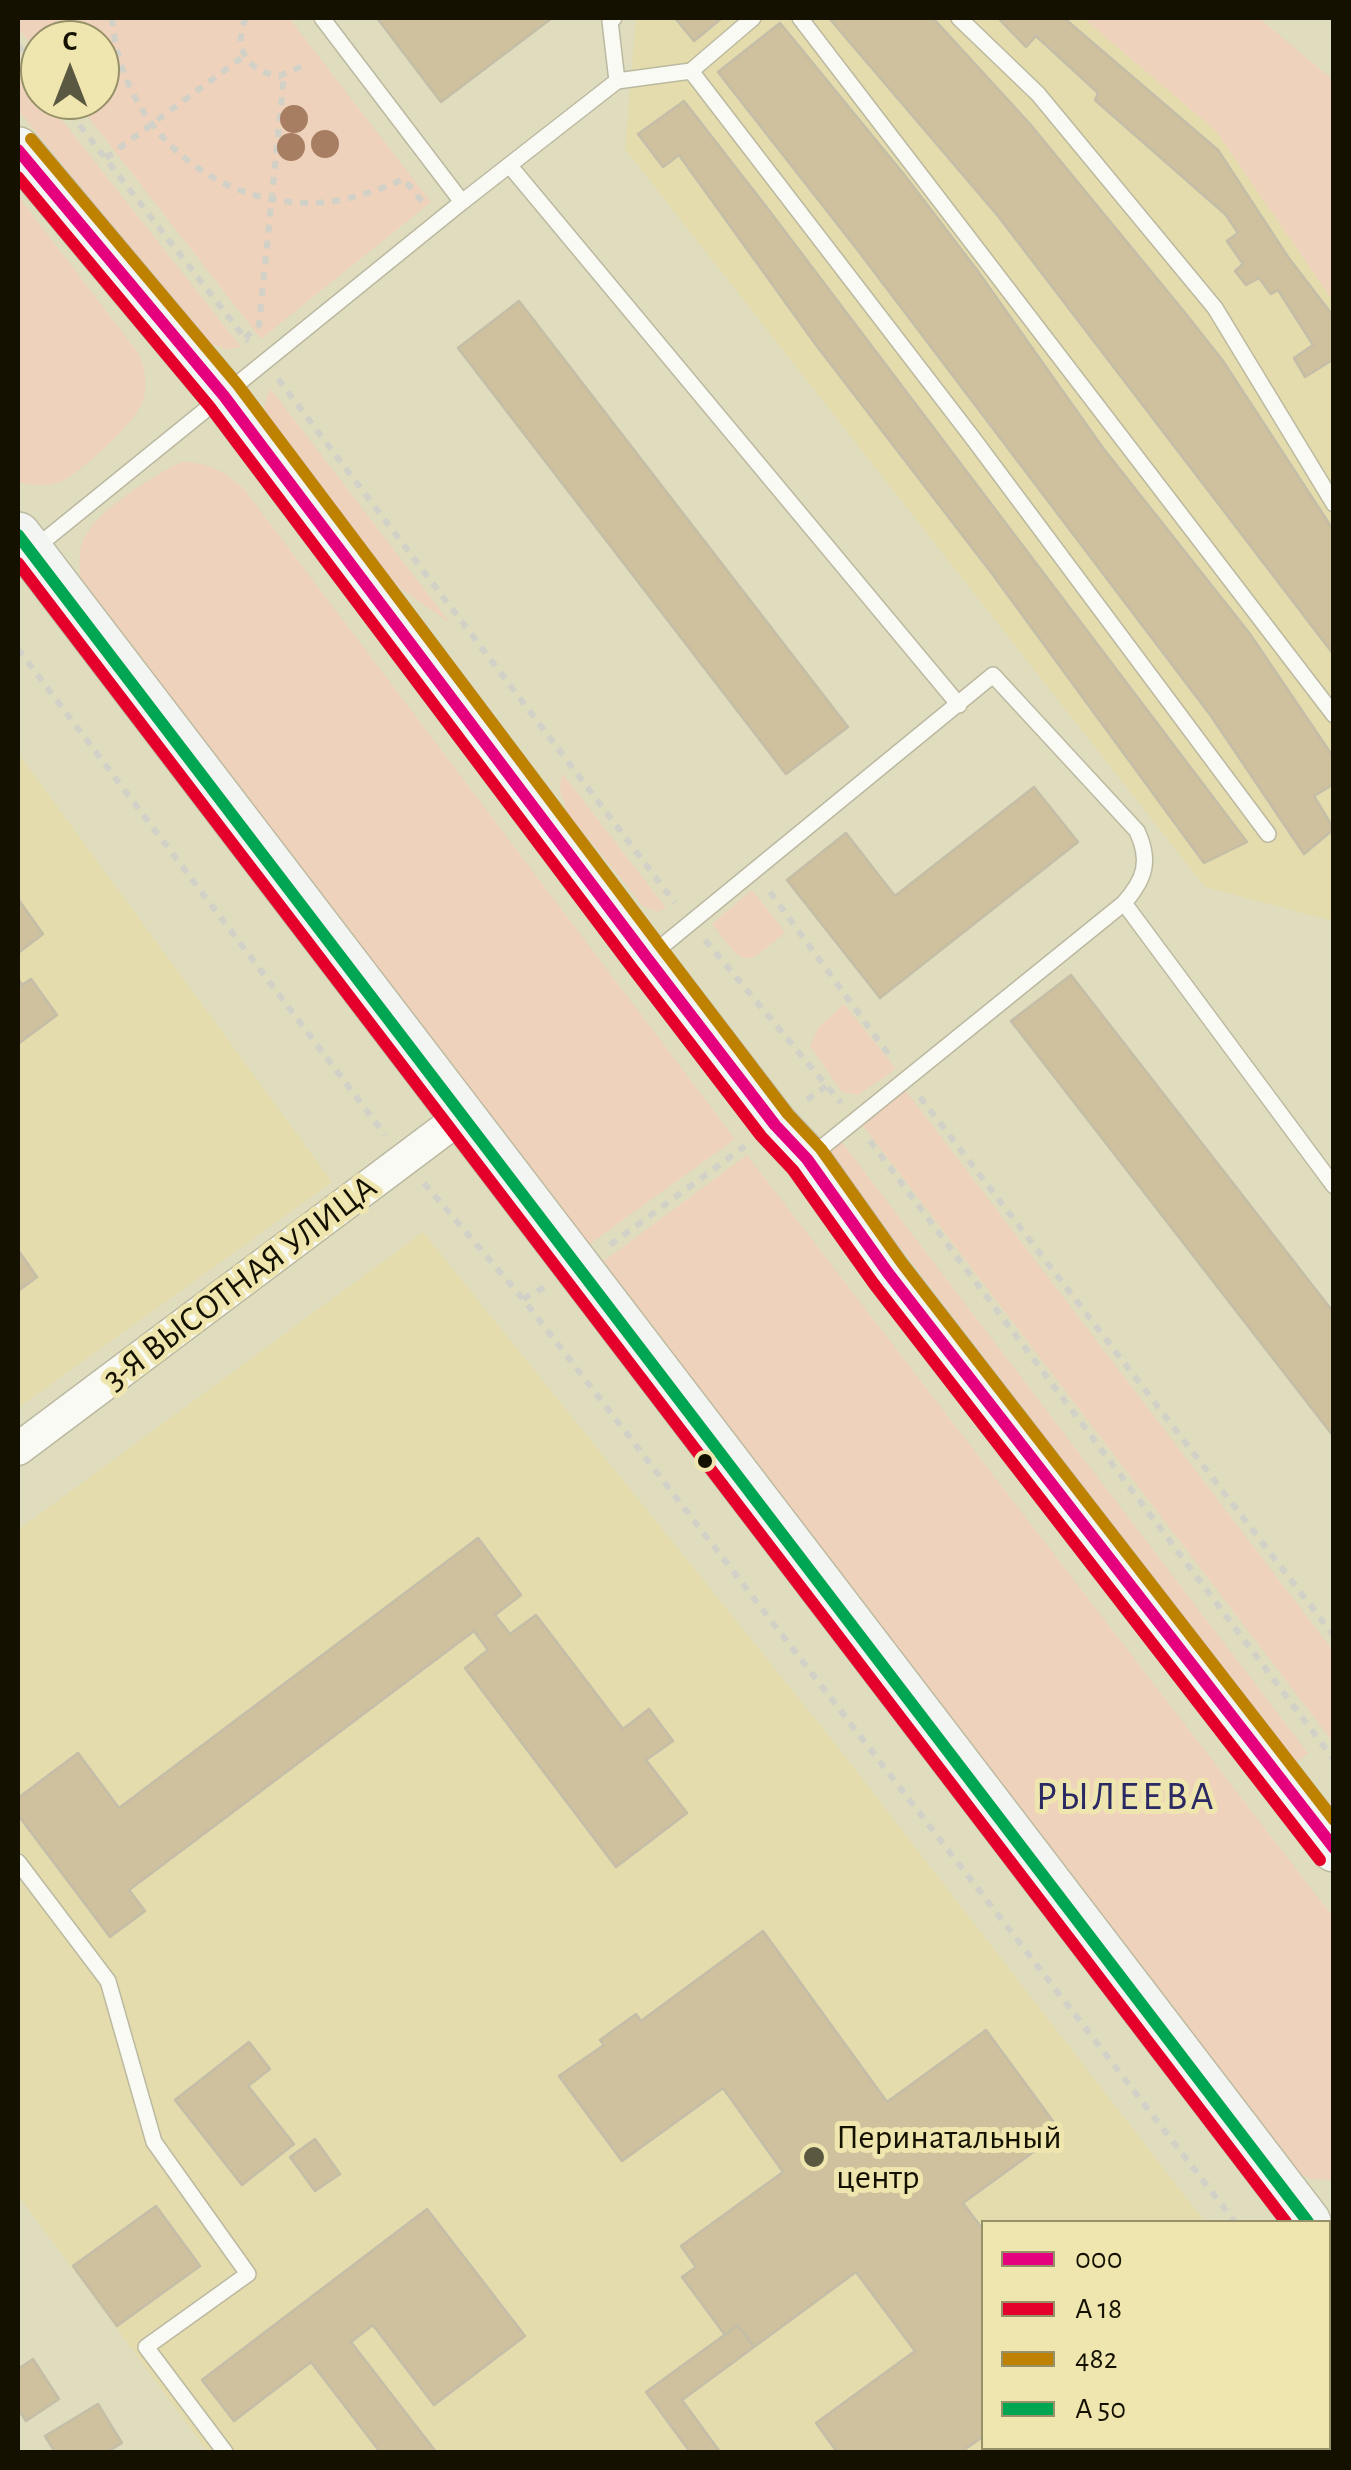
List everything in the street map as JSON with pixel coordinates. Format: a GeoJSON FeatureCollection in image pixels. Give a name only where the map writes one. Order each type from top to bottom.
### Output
{"type":"FeatureCollection","features":[{"type":"Feature","properties":{"kind":"main road"},"geometry":{"type":"LineString","coordinates":[[18,150],[224,396],[775,1125],[807,1159],[888,1273],[1329,1834]]}},
{"type":"Feature","properties":{"kind":"main road"},"geometry":{"type":"LineString","coordinates":[[24,544],[1306,2220]]}},
{"type":"Feature","properties":{"kind":"street","name":"3-Я ВЫСОТНАЯ УЛИЦА"},"geometry":{"type":"LineString","coordinates":[[18,1449],[462,1116]]}},
{"type":"Feature","properties":{"kind":"lane"},"geometry":{"type":"LineString","coordinates":[[322,18],[462,202]]}},
{"type":"Feature","properties":{"kind":"lane"},"geometry":{"type":"LineString","coordinates":[[614,18],[610,20],[617,81]]}},
{"type":"Feature","properties":{"kind":"lane"},"geometry":{"type":"LineString","coordinates":[[24,544],[224,396],[617,81],[691,71],[753,18]]}},
{"type":"Feature","properties":{"kind":"lane"},"geometry":{"type":"LineString","coordinates":[[800,18],[1334,715]]}},
{"type":"Feature","properties":{"kind":"lane"},"geometry":{"type":"LineString","coordinates":[[959,18],[1038,94],[1215,308],[1334,504]]}},
{"type":"Feature","properties":{"kind":"lane"},"geometry":{"type":"LineString","coordinates":[[691,71],[972,437],[1268,834]]}},
{"type":"Feature","properties":{"kind":"lane"},"geometry":{"type":"LineString","coordinates":[[510,166],[959,705]]}},
{"type":"Feature","properties":{"kind":"lane"},"geometry":{"type":"LineString","coordinates":[[648,958],[993,675],[1137,831],[1146,857],[1145,868],[1143,879],[1124,903],[807,1159]]}},
{"type":"Feature","properties":{"kind":"lane"},"geometry":{"type":"LineString","coordinates":[[1124,903],[1334,1186]]}},
{"type":"Feature","properties":{"kind":"lane"},"geometry":{"type":"LineString","coordinates":[[18,1862],[108,1981],[154,2142],[248,2274],[146,2347],[225,2452]]}},
{"type":"Feature","properties":{"kind":"path"},"geometry":{"type":"LineString","coordinates":[[112,18],[123,73],[151,126],[196,168],[239,191],[272,200],[309,203],[344,200],[404,178],[423,202]]}},
{"type":"Feature","properties":{"kind":"path"},"geometry":{"type":"LineString","coordinates":[[246,18],[240,38],[244,56],[258,71],[284,76],[303,66]]}},
{"type":"Feature","properties":{"kind":"path"},"geometry":{"type":"LineString","coordinates":[[106,158],[244,56]]}},
{"type":"Feature","properties":{"kind":"path"},"geometry":{"type":"LineString","coordinates":[[245,338],[259,325],[284,76]]}},
{"type":"Feature","properties":{"kind":"path"},"geometry":{"type":"LineString","coordinates":[[76,120],[690,923],[855,1120],[1334,1760]]}},
{"type":"Feature","properties":{"kind":"path"},"geometry":{"type":"LineString","coordinates":[[18,649],[404,1160],[523,1299],[1234,2220]]}},
{"type":"Feature","properties":{"kind":"path"},"geometry":{"type":"LineString","coordinates":[[754,870],[906,1079],[1334,1636]]}},
{"type":"Feature","properties":{"kind":"path"},"geometry":{"type":"LineString","coordinates":[[523,1299],[578,1268],[826,1086]]}},
{"type":"Feature","properties":{"kind":"shaded area"},"geometry":{"type":"Polygon","coordinates":[[[18,18],[289,18],[431,202],[261,339],[91,120],[120,120],[120,20],[20,20],[20,30],[18,18]]]}},
{"type":"Feature","properties":{"kind":"shaded area"},"geometry":{"type":"Polygon","coordinates":[[[636,18],[1083,18],[1216,131],[1333,301],[1333,921],[1205,887],[625,149],[636,18]]]}},
{"type":"Feature","properties":{"kind":"shaded area"},"geometry":{"type":"Polygon","coordinates":[[[1083,18],[1259,18],[1333,80],[1333,301],[1216,131],[1083,18]]]}},
{"type":"Feature","properties":{"kind":"shaded area"},"geometry":{"type":"Polygon","coordinates":[[[18,64],[20,112],[18,110],[18,64]]]}},
{"type":"Feature","properties":{"kind":"shaded area"},"geometry":{"type":"Polygon","coordinates":[[[26,120],[62,120],[241,347],[226,349],[208,343],[26,120]]]}},
{"type":"Feature","properties":{"kind":"shaded area"},"geometry":{"type":"Polygon","coordinates":[[[18,196],[139,354],[145,377],[143,401],[120,433],[73,474],[59,482],[35,485],[18,482],[18,196]]]}},
{"type":"Feature","properties":{"kind":"shaded area"},"geometry":{"type":"Polygon","coordinates":[[[270,388],[450,623],[393,583],[268,420],[264,406],[270,388]]]}},
{"type":"Feature","properties":{"kind":"shaded area"},"geometry":{"type":"Polygon","coordinates":[[[181,462],[215,469],[244,489],[735,1139],[584,1248],[86,602],[79,561],[86,534],[123,498],[181,462]]]}},
{"type":"Feature","properties":{"kind":"shaded area"},"geometry":{"type":"Polygon","coordinates":[[[18,753],[332,1182],[18,1408],[18,753]]]}},
{"type":"Feature","properties":{"kind":"shaded area"},"geometry":{"type":"Polygon","coordinates":[[[562,773],[666,908],[657,912],[642,905],[567,812],[560,790],[562,773]]]}},
{"type":"Feature","properties":{"kind":"shaded area"},"geometry":{"type":"Polygon","coordinates":[[[752,890],[785,932],[761,953],[746,958],[732,949],[712,924],[752,890]]]}},
{"type":"Feature","properties":{"kind":"shaded area"},"geometry":{"type":"Polygon","coordinates":[[[844,1004],[896,1069],[858,1095],[842,1092],[810,1046],[818,1028],[844,1004]]]}},
{"type":"Feature","properties":{"kind":"shaded area"},"geometry":{"type":"Polygon","coordinates":[[[906,1091],[1333,1651],[1333,1742],[862,1124],[906,1091]]]}},
{"type":"Feature","properties":{"kind":"shaded area"},"geometry":{"type":"Polygon","coordinates":[[[841,1141],[1308,1753],[1295,1763],[827,1152],[841,1141]]]}},
{"type":"Feature","properties":{"kind":"shaded area"},"geometry":{"type":"Polygon","coordinates":[[[747,1155],[1333,1917],[1333,2180],[1311,2179],[1290,2170],[597,1266],[747,1155]]]}},
{"type":"Feature","properties":{"kind":"shaded area"},"geometry":{"type":"Polygon","coordinates":[[[423,1232],[833,1741],[1203,2220],[981,2220],[981,2450],[1331,2450],[1331,2386],[1333,2452],[208,2452],[18,2195],[18,1530],[423,1232]]]}},
{"type":"Feature","properties":{"kind":"building"},"geometry":{"type":"Polygon","coordinates":[[[377,18],[552,18],[441,102],[377,18]]]}},
{"type":"Feature","properties":{"kind":"building"},"geometry":{"type":"Polygon","coordinates":[[[675,18],[722,18],[694,41],[675,18]]]}},
{"type":"Feature","properties":{"kind":"building"},"geometry":{"type":"Polygon","coordinates":[[[829,18],[933,18],[1030,124],[1186,314],[1223,361],[1334,531],[1334,655],[998,216],[829,18]]]}},
{"type":"Feature","properties":{"kind":"building"},"geometry":{"type":"Polygon","coordinates":[[[998,18],[1064,18],[1218,150],[1288,257],[1334,317],[1334,359],[1305,377],[1294,358],[1313,345],[1278,290],[1271,294],[1259,278],[1246,285],[1235,271],[1243,264],[1227,241],[1238,233],[1226,215],[1095,100],[1098,93],[1036,36],[1026,47],[998,18]]]}},
{"type":"Feature","properties":{"kind":"building"},"geometry":{"type":"Polygon","coordinates":[[[780,23],[977,270],[1103,448],[1250,634],[1334,758],[1334,784],[1314,796],[1334,829],[1304,854],[1211,716],[718,72],[780,23]]]}},
{"type":"Feature","properties":{"kind":"building"},"geometry":{"type":"Polygon","coordinates":[[[684,101],[1247,842],[1204,863],[993,575],[816,345],[679,155],[663,167],[638,134],[684,101]]]}},
{"type":"Feature","properties":{"kind":"building"},"geometry":{"type":"Polygon","coordinates":[[[519,301],[848,727],[786,774],[458,348],[519,301]]]}},
{"type":"Feature","properties":{"kind":"building"},"geometry":{"type":"Polygon","coordinates":[[[1034,787],[1078,842],[880,998],[787,880],[846,833],[895,896],[1034,787]]]}},
{"type":"Feature","properties":{"kind":"building"},"geometry":{"type":"Polygon","coordinates":[[[18,899],[43,934],[18,953],[18,899]]]}},
{"type":"Feature","properties":{"kind":"building"},"geometry":{"type":"Polygon","coordinates":[[[1071,975],[1334,1313],[1334,1437],[1011,1021],[1071,975]]]}},
{"type":"Feature","properties":{"kind":"building"},"geometry":{"type":"Polygon","coordinates":[[[18,978],[22,985],[31,979],[57,1015],[18,1044],[18,978]]]}},
{"type":"Feature","properties":{"kind":"building"},"geometry":{"type":"Polygon","coordinates":[[[18,1250],[37,1277],[18,1291],[18,1250]]]}},
{"type":"Feature","properties":{"kind":"building"},"geometry":{"type":"Polygon","coordinates":[[[478,1538],[521,1595],[495,1615],[510,1634],[536,1615],[623,1729],[649,1709],[673,1741],[646,1760],[687,1813],[616,1867],[465,1668],[488,1650],[474,1631],[129,1890],[145,1911],[110,1937],[18,1815],[18,1798],[78,1753],[119,1808],[478,1538]]]}},
{"type":"Feature","properties":{"kind":"building"},"geometry":{"type":"Polygon","coordinates":[[[763,1931],[887,2102],[986,2030],[1061,2132],[963,2203],[981,2227],[981,2438],[961,2452],[837,2452],[816,2423],[915,2351],[856,2272],[754,2347],[738,2325],[725,2335],[682,2277],[696,2267],[681,2246],[783,2172],[723,2088],[622,2161],[559,2076],[604,2045],[600,2040],[636,2014],[641,2021],[763,1931]]]}},
{"type":"Feature","properties":{"kind":"building"},"geometry":{"type":"Polygon","coordinates":[[[249,2042],[270,2069],[248,2086],[294,2144],[242,2185],[175,2100],[249,2042]]]}},
{"type":"Feature","properties":{"kind":"building"},"geometry":{"type":"Polygon","coordinates":[[[315,2139],[340,2174],[315,2191],[290,2157],[315,2139]]]}},
{"type":"Feature","properties":{"kind":"building"},"geometry":{"type":"Polygon","coordinates":[[[156,2206],[200,2266],[117,2326],[73,2266],[156,2206]]]}},
{"type":"Feature","properties":{"kind":"building"},"geometry":{"type":"Polygon","coordinates":[[[427,2209],[525,2336],[434,2405],[373,2325],[351,2342],[436,2452],[380,2452],[311,2362],[234,2421],[202,2380],[427,2209]]]}},
{"type":"Feature","properties":{"kind":"building"},"geometry":{"type":"Polygon","coordinates":[[[738,2325],[754,2347],[682,2400],[720,2452],[690,2452],[646,2392],[738,2325]]]}},
{"type":"Feature","properties":{"kind":"building"},"geometry":{"type":"Polygon","coordinates":[[[33,2359],[59,2399],[26,2421],[18,2409],[18,2369],[33,2359]]]}},
{"type":"Feature","properties":{"kind":"building"},"geometry":{"type":"Polygon","coordinates":[[[98,2404],[122,2443],[107,2452],[55,2452],[45,2436],[98,2404]]]}},
{"type":"Feature","properties":{"kind":"transit line","name":"482"},"geometry":{"type":"LineString","coordinates":[[31,139],[238,385],[788,1114],[821,1149],[902,1263],[1334,1820]]}},
{"type":"Feature","properties":{"kind":"transit line","name":"000"},"geometry":{"type":"LineString","coordinates":[[18,150],[224,396],[647,958],[775,1125],[807,1159],[888,1273],[1334,1848]]}},
{"type":"Feature","properties":{"kind":"transit line"},"geometry":{"type":"LineString","coordinates":[[18,177],[210,407],[633,969],[761,1136],[793,1170],[874,1284],[1320,1860]]}},
{"type":"Feature","properties":{"kind":"transit line"},"geometry":{"type":"LineString","coordinates":[[18,535],[1306,2220]]}},
{"type":"Feature","properties":{"kind":"transit line"},"geometry":{"type":"LineString","coordinates":[[18,563],[1284,2220]]}},
{"type":"Feature","properties":{"kind":"place","name":"Перинатальный центр"},"geometry":{"type":"Point","coordinates":[814,2157]}},
{"type":"Feature","properties":{"kind":"district","name":"РЫЛЕЕВА"},"geometry":{"type":"Point","coordinates":[1126,1797]}}]}
